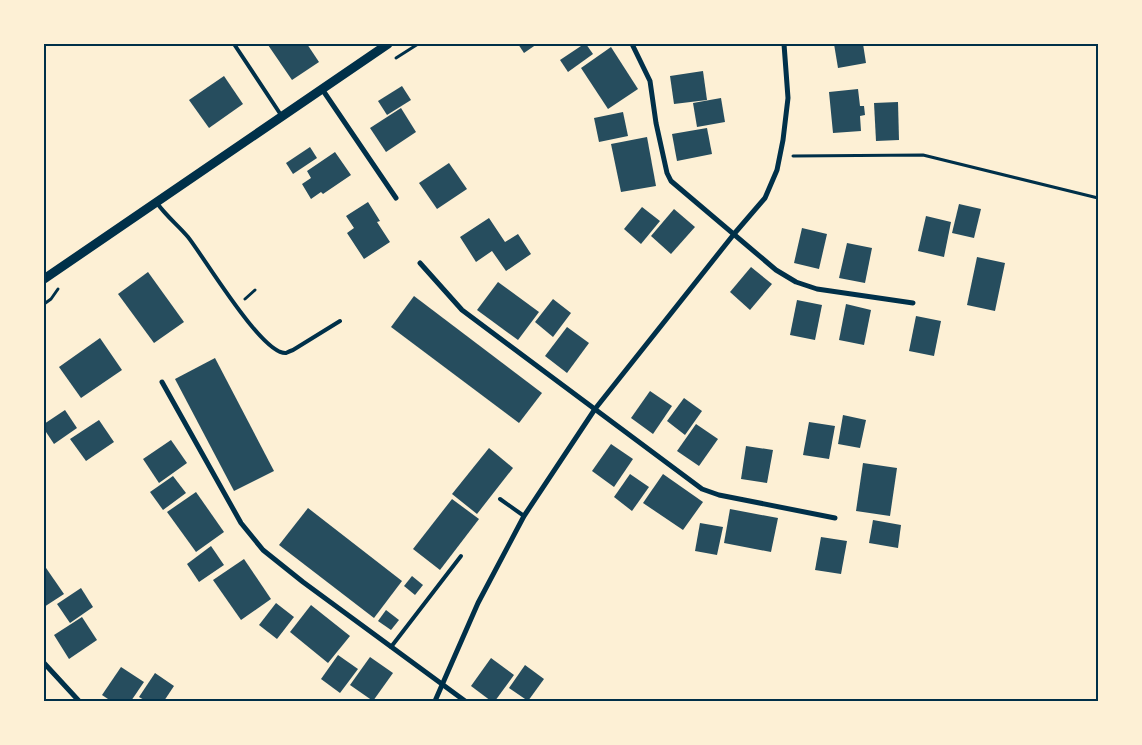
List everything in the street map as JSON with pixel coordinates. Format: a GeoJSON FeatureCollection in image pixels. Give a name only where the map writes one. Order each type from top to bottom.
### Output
{"type":"FeatureCollection","features":[{"type":"Feature","properties":{"kind":"street"},"geometry":{"type":"LineString","coordinates":[[44,279],[388,44]]}},
{"type":"Feature","properties":{"kind":"street"},"geometry":{"type":"LineString","coordinates":[[632,44],[650,81],[656,123],[667,173],[671,181],[776,270],[796,282],[817,289],[913,303]]}},
{"type":"Feature","properties":{"kind":"street"},"geometry":{"type":"LineString","coordinates":[[436,701],[478,603],[524,516],[595,409],[734,234],[765,198],[777,170],[788,98],[784,44]]}},
{"type":"Feature","properties":{"kind":"street"},"geometry":{"type":"LineString","coordinates":[[322,89],[396,198]]}},
{"type":"Feature","properties":{"kind":"street"},"geometry":{"type":"LineString","coordinates":[[420,264],[462,310],[702,489],[719,495],[835,518]]}},
{"type":"Feature","properties":{"kind":"street"},"geometry":{"type":"LineString","coordinates":[[162,382],[241,523],[263,550],[303,582],[465,701]]}},
{"type":"Feature","properties":{"kind":"street"},"geometry":{"type":"LineString","coordinates":[[44,663],[79,701]]}},
{"type":"Feature","properties":{"kind":"lane"},"geometry":{"type":"LineString","coordinates":[[234,44],[281,116]]}},
{"type":"Feature","properties":{"kind":"lane"},"geometry":{"type":"LineString","coordinates":[[157,202],[165,214],[188,238],[236,306],[268,344],[277,350],[285,353],[293,350],[340,321]]}},
{"type":"Feature","properties":{"kind":"lane"},"geometry":{"type":"LineString","coordinates":[[500,499],[524,516]]}},
{"type":"Feature","properties":{"kind":"lane"},"geometry":{"type":"LineString","coordinates":[[391,647],[461,556]]}},
{"type":"Feature","properties":{"kind":"path"},"geometry":{"type":"LineString","coordinates":[[780,156],[923,155],[1098,198]]}},
{"type":"Feature","properties":{"kind":"building"},"geometry":{"type":"Polygon","coordinates":[[[307,44],[319,62],[292,80],[268,45],[307,44]]]}},
{"type":"Feature","properties":{"kind":"building"},"geometry":{"type":"Polygon","coordinates":[[[518,44],[537,44],[524,53],[518,44]]]}},
{"type":"Feature","properties":{"kind":"building"},"geometry":{"type":"Polygon","coordinates":[[[584,44],[593,54],[568,72],[560,60],[584,44]]]}},
{"type":"Feature","properties":{"kind":"building"},"geometry":{"type":"Polygon","coordinates":[[[834,44],[863,44],[866,63],[838,68],[834,44]]]}},
{"type":"Feature","properties":{"kind":"building"},"geometry":{"type":"Polygon","coordinates":[[[611,47],[638,89],[608,109],[581,68],[611,47]]]}},
{"type":"Feature","properties":{"kind":"building"},"geometry":{"type":"Polygon","coordinates":[[[703,71],[707,100],[674,104],[670,76],[703,71]]]}},
{"type":"Feature","properties":{"kind":"building"},"geometry":{"type":"Polygon","coordinates":[[[224,76],[243,104],[209,128],[189,100],[224,76]]]}},
{"type":"Feature","properties":{"kind":"building"},"geometry":{"type":"Polygon","coordinates":[[[402,86],[411,100],[387,115],[378,101],[402,86]]]}},
{"type":"Feature","properties":{"kind":"building"},"geometry":{"type":"Polygon","coordinates":[[[858,89],[860,106],[864,106],[865,115],[860,116],[861,131],[833,133],[829,92],[858,89]]]}},
{"type":"Feature","properties":{"kind":"building"},"geometry":{"type":"Polygon","coordinates":[[[721,98],[725,122],[697,127],[693,103],[721,98]]]}},
{"type":"Feature","properties":{"kind":"building"},"geometry":{"type":"Polygon","coordinates":[[[898,102],[899,140],[876,141],[874,103],[898,102]]]}},
{"type":"Feature","properties":{"kind":"building"},"geometry":{"type":"Polygon","coordinates":[[[401,108],[416,132],[386,152],[370,128],[401,108]]]}},
{"type":"Feature","properties":{"kind":"building"},"geometry":{"type":"Polygon","coordinates":[[[623,112],[628,136],[599,142],[594,118],[623,112]]]}},
{"type":"Feature","properties":{"kind":"building"},"geometry":{"type":"Polygon","coordinates":[[[707,128],[712,154],[677,161],[672,134],[707,128]]]}},
{"type":"Feature","properties":{"kind":"building"},"geometry":{"type":"Polygon","coordinates":[[[647,137],[656,186],[621,192],[611,144],[647,137]]]}},
{"type":"Feature","properties":{"kind":"building"},"geometry":{"type":"Polygon","coordinates":[[[310,147],[317,158],[293,174],[286,163],[310,147]]]}},
{"type":"Feature","properties":{"kind":"building"},"geometry":{"type":"Polygon","coordinates":[[[335,152],[351,175],[323,194],[321,192],[311,199],[302,184],[311,178],[307,171],[335,152]]]}},
{"type":"Feature","properties":{"kind":"building"},"geometry":{"type":"Polygon","coordinates":[[[449,163],[467,189],[437,209],[419,183],[449,163]]]}},
{"type":"Feature","properties":{"kind":"building"},"geometry":{"type":"Polygon","coordinates":[[[368,202],[380,221],[377,222],[390,242],[364,259],[347,233],[354,228],[346,216],[368,202]]]}},
{"type":"Feature","properties":{"kind":"building"},"geometry":{"type":"Polygon","coordinates":[[[959,204],[981,209],[974,238],[952,233],[959,204]]]}},
{"type":"Feature","properties":{"kind":"building"},"geometry":{"type":"Polygon","coordinates":[[[642,207],[660,221],[641,244],[624,229],[642,207]]]}},
{"type":"Feature","properties":{"kind":"building"},"geometry":{"type":"Polygon","coordinates":[[[674,209],[695,227],[671,254],[651,236],[674,209]]]}},
{"type":"Feature","properties":{"kind":"building"},"geometry":{"type":"Polygon","coordinates":[[[926,216],[951,222],[944,257],[918,251],[926,216]]]}},
{"type":"Feature","properties":{"kind":"building"},"geometry":{"type":"Polygon","coordinates":[[[489,218],[505,242],[518,234],[531,254],[506,271],[492,251],[476,262],[460,237],[489,218]]]}},
{"type":"Feature","properties":{"kind":"building"},"geometry":{"type":"Polygon","coordinates":[[[802,228],[827,234],[819,269],[794,263],[802,228]]]}},
{"type":"Feature","properties":{"kind":"building"},"geometry":{"type":"Polygon","coordinates":[[[847,243],[872,248],[865,283],[839,278],[847,243]]]}},
{"type":"Feature","properties":{"kind":"building"},"geometry":{"type":"Polygon","coordinates":[[[977,257],[1005,263],[995,311],[967,305],[977,257]]]}},
{"type":"Feature","properties":{"kind":"building"},"geometry":{"type":"Polygon","coordinates":[[[751,267],[772,284],[750,310],[730,292],[751,267]]]}},
{"type":"Feature","properties":{"kind":"building"},"geometry":{"type":"Polygon","coordinates":[[[148,272],[184,322],[154,343],[118,294],[148,272]]]}},
{"type":"Feature","properties":{"kind":"building"},"geometry":{"type":"Polygon","coordinates":[[[498,282],[539,312],[518,340],[477,310],[498,282]]]}},
{"type":"Feature","properties":{"kind":"building"},"geometry":{"type":"Polygon","coordinates":[[[414,296],[542,393],[519,423],[391,327],[414,296]]]}},
{"type":"Feature","properties":{"kind":"building"},"geometry":{"type":"Polygon","coordinates":[[[553,299],[571,313],[553,337],[535,322],[553,299]]]}},
{"type":"Feature","properties":{"kind":"building"},"geometry":{"type":"Polygon","coordinates":[[[797,300],[822,305],[815,340],[790,335],[797,300]]]}},
{"type":"Feature","properties":{"kind":"building"},"geometry":{"type":"Polygon","coordinates":[[[846,304],[871,310],[864,345],[839,340],[846,304]]]}},
{"type":"Feature","properties":{"kind":"building"},"geometry":{"type":"Polygon","coordinates":[[[916,316],[941,321],[934,356],[909,351],[916,316]]]}},
{"type":"Feature","properties":{"kind":"building"},"geometry":{"type":"Polygon","coordinates":[[[567,327],[589,343],[567,373],[545,356],[567,327]]]}},
{"type":"Feature","properties":{"kind":"building"},"geometry":{"type":"Polygon","coordinates":[[[100,338],[122,370],[81,398],[59,367],[100,338]]]}},
{"type":"Feature","properties":{"kind":"building"},"geometry":{"type":"Polygon","coordinates":[[[215,358],[274,471],[234,491],[175,379],[215,358]]]}},
{"type":"Feature","properties":{"kind":"building"},"geometry":{"type":"Polygon","coordinates":[[[650,391],[672,406],[653,434],[631,418],[650,391]]]}},
{"type":"Feature","properties":{"kind":"building"},"geometry":{"type":"Polygon","coordinates":[[[684,398],[702,411],[685,435],[667,421],[684,398]]]}},
{"type":"Feature","properties":{"kind":"building"},"geometry":{"type":"Polygon","coordinates":[[[65,410],[77,428],[54,444],[44,429],[44,424],[65,410]]]}},
{"type":"Feature","properties":{"kind":"building"},"geometry":{"type":"Polygon","coordinates":[[[843,415],[866,420],[860,448],[838,444],[843,415]]]}},
{"type":"Feature","properties":{"kind":"building"},"geometry":{"type":"Polygon","coordinates":[[[99,420],[114,442],[86,461],[70,439],[99,420]]]}},
{"type":"Feature","properties":{"kind":"building"},"geometry":{"type":"Polygon","coordinates":[[[809,422],[835,426],[829,459],[803,455],[809,422]]]}},
{"type":"Feature","properties":{"kind":"building"},"geometry":{"type":"Polygon","coordinates":[[[696,424],[718,439],[699,466],[677,451],[696,424]]]}},
{"type":"Feature","properties":{"kind":"building"},"geometry":{"type":"Polygon","coordinates":[[[171,440],[187,463],[159,483],[143,459],[171,440]]]}},
{"type":"Feature","properties":{"kind":"building"},"geometry":{"type":"Polygon","coordinates":[[[611,444],[633,459],[614,487],[592,471],[611,444]]]}},
{"type":"Feature","properties":{"kind":"building"},"geometry":{"type":"Polygon","coordinates":[[[746,446],[773,450],[767,483],[741,479],[746,446]]]}},
{"type":"Feature","properties":{"kind":"building"},"geometry":{"type":"Polygon","coordinates":[[[489,448],[513,468],[477,514],[452,494],[489,448]]]}},
{"type":"Feature","properties":{"kind":"building"},"geometry":{"type":"Polygon","coordinates":[[[863,463],[897,468],[890,516],[856,511],[863,463]]]}},
{"type":"Feature","properties":{"kind":"building"},"geometry":{"type":"Polygon","coordinates":[[[630,474],[649,487],[632,511],[614,497],[630,474]]]}},
{"type":"Feature","properties":{"kind":"building"},"geometry":{"type":"Polygon","coordinates":[[[663,474],[703,502],[683,530],[643,503],[663,474]]]}},
{"type":"Feature","properties":{"kind":"building"},"geometry":{"type":"Polygon","coordinates":[[[173,476],[186,493],[163,510],[150,492],[173,476]]]}},
{"type":"Feature","properties":{"kind":"building"},"geometry":{"type":"Polygon","coordinates":[[[196,492],[224,532],[196,552],[167,512],[196,492]]]}},
{"type":"Feature","properties":{"kind":"building"},"geometry":{"type":"Polygon","coordinates":[[[452,499],[479,519],[440,570],[413,549],[452,499]]]}},
{"type":"Feature","properties":{"kind":"building"},"geometry":{"type":"Polygon","coordinates":[[[308,508],[402,581],[374,618],[279,545],[308,508]]]}},
{"type":"Feature","properties":{"kind":"building"},"geometry":{"type":"Polygon","coordinates":[[[730,509],[778,518],[771,552],[724,543],[730,509]]]}},
{"type":"Feature","properties":{"kind":"building"},"geometry":{"type":"Polygon","coordinates":[[[873,520],[901,525],[898,548],[869,543],[873,520]]]}},
{"type":"Feature","properties":{"kind":"building"},"geometry":{"type":"Polygon","coordinates":[[[700,523],[723,527],[717,555],[695,551],[700,523]]]}},
{"type":"Feature","properties":{"kind":"building"},"geometry":{"type":"Polygon","coordinates":[[[821,537],[847,541],[841,574],[815,570],[821,537]]]}},
{"type":"Feature","properties":{"kind":"building"},"geometry":{"type":"Polygon","coordinates":[[[211,546],[224,565],[199,582],[187,564],[211,546]]]}},
{"type":"Feature","properties":{"kind":"building"},"geometry":{"type":"Polygon","coordinates":[[[244,559],[271,599],[241,620],[213,580],[244,559]]]}},
{"type":"Feature","properties":{"kind":"building"},"geometry":{"type":"Polygon","coordinates":[[[44,565],[64,594],[44,607],[44,565]]]}},
{"type":"Feature","properties":{"kind":"building"},"geometry":{"type":"Polygon","coordinates":[[[412,576],[423,585],[415,595],[404,586],[412,576]]]}},
{"type":"Feature","properties":{"kind":"building"},"geometry":{"type":"Polygon","coordinates":[[[81,588],[93,607],[70,623],[57,604],[81,588]]]}},
{"type":"Feature","properties":{"kind":"building"},"geometry":{"type":"Polygon","coordinates":[[[276,603],[294,617],[277,639],[259,625],[276,603]]]}},
{"type":"Feature","properties":{"kind":"building"},"geometry":{"type":"Polygon","coordinates":[[[311,605],[350,636],[328,663],[290,632],[311,605]]]}},
{"type":"Feature","properties":{"kind":"building"},"geometry":{"type":"Polygon","coordinates":[[[386,610],[399,620],[391,630],[378,621],[386,610]]]}},
{"type":"Feature","properties":{"kind":"building"},"geometry":{"type":"Polygon","coordinates":[[[82,617],[97,640],[69,659],[54,635],[82,617]]]}},
{"type":"Feature","properties":{"kind":"building"},"geometry":{"type":"Polygon","coordinates":[[[338,655],[358,669],[340,693],[321,679],[338,655]]]}},
{"type":"Feature","properties":{"kind":"building"},"geometry":{"type":"Polygon","coordinates":[[[370,657],[393,673],[373,701],[350,685],[370,657]]]}},
{"type":"Feature","properties":{"kind":"building"},"geometry":{"type":"Polygon","coordinates":[[[491,658],[514,675],[495,701],[491,701],[471,686],[491,658]]]}},
{"type":"Feature","properties":{"kind":"building"},"geometry":{"type":"Polygon","coordinates":[[[525,665],[544,679],[528,701],[509,688],[525,665]]]}},
{"type":"Feature","properties":{"kind":"building"},"geometry":{"type":"Polygon","coordinates":[[[121,667],[144,682],[131,701],[111,701],[102,695],[121,667]]]}},
{"type":"Feature","properties":{"kind":"building"},"geometry":{"type":"Polygon","coordinates":[[[155,673],[174,686],[164,701],[146,701],[139,697],[155,673]]]}}]}
